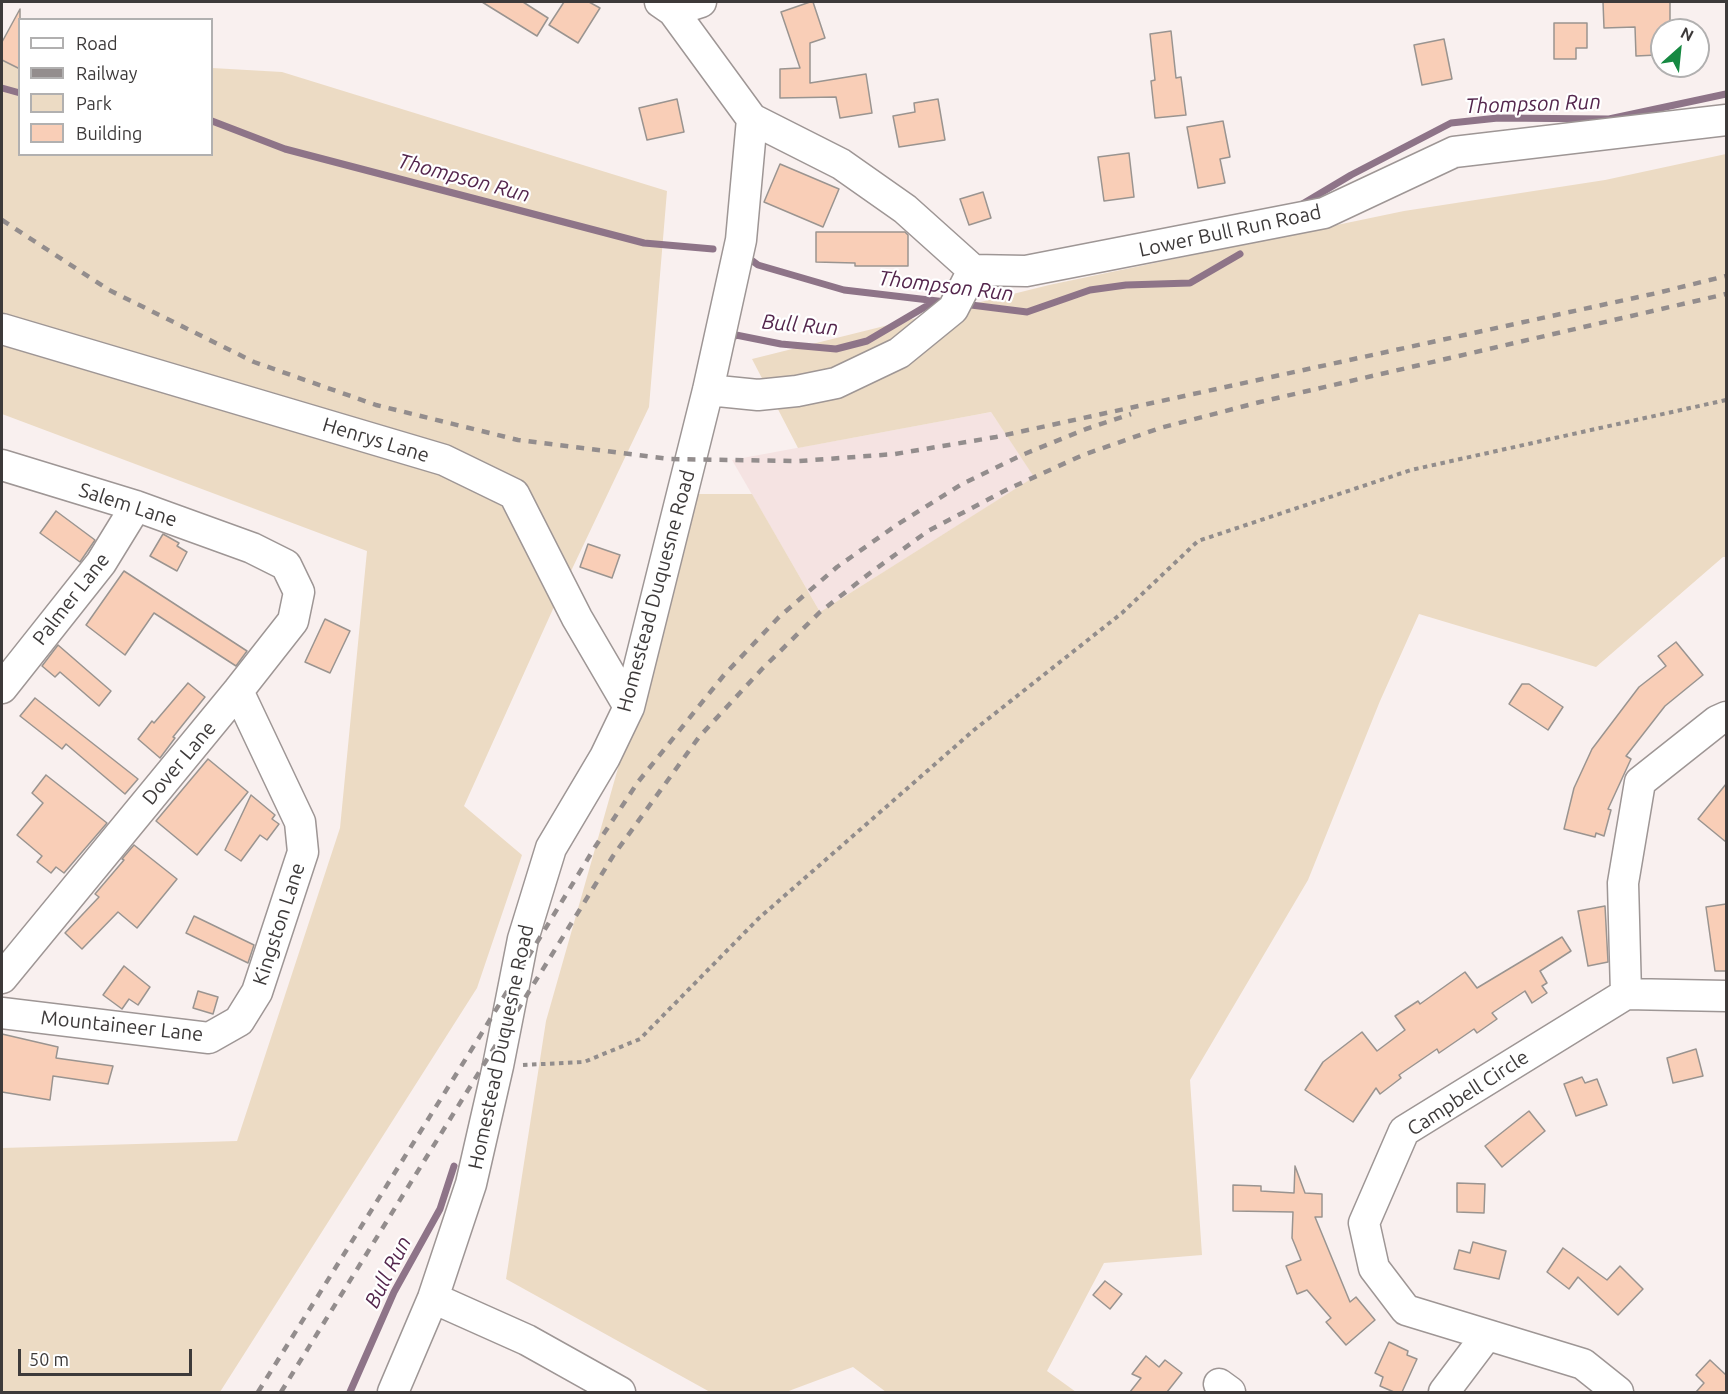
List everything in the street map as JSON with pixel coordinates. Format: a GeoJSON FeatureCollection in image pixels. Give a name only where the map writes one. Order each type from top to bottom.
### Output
{"type":"FeatureCollection","features":[{"type":"Feature","properties":{"kind":"street"},"geometry":{"type":"LineString","coordinates":[[667,6],[701,2]]}},
{"type":"Feature","properties":{"kind":"street"},"geometry":{"type":"LineString","coordinates":[[667,6],[752,119],[841,164],[905,209],[962,291],[899,353],[836,383],[797,392],[759,395],[708,390]]}},
{"type":"Feature","properties":{"kind":"street","name":"Homestead Duquesne Road"},"geometry":{"type":"LineString","coordinates":[[393,1392],[433,1298],[471,1184],[498,1066],[523,939],[551,848],[605,756],[629,707],[708,390],[741,240],[752,119]]}},
{"type":"Feature","properties":{"kind":"street","name":"Lower Bull Run Road"},"geometry":{"type":"LineString","coordinates":[[962,291],[1026,271],[1324,213],[1454,152],[1726,120]]}},
{"type":"Feature","properties":{"kind":"street","name":"Henrys Lane"},"geometry":{"type":"LineString","coordinates":[[2,329],[444,460],[514,494],[577,618],[629,707]]}},
{"type":"Feature","properties":{"kind":"street","name":"Salem Lane"},"geometry":{"type":"LineString","coordinates":[[2,465],[136,506],[252,548]]}},
{"type":"Feature","properties":{"kind":"street","name":"Palmer Lane"},"geometry":{"type":"LineString","coordinates":[[2,688],[102,563],[136,506]]}},
{"type":"Feature","properties":{"kind":"street","name":"Dover Lane"},"geometry":{"type":"LineString","coordinates":[[2,978],[238,692],[293,621],[300,592],[286,565],[252,548]]}},
{"type":"Feature","properties":{"kind":"street","name":"Kingston Lane"},"geometry":{"type":"LineString","coordinates":[[238,692],[300,822],[303,852],[257,992],[238,1021]]}},
{"type":"Feature","properties":{"kind":"street"},"geometry":{"type":"LineString","coordinates":[[1726,717],[1717,721],[1640,782],[1623,882],[1626,993],[1726,996]]}},
{"type":"Feature","properties":{"kind":"street","name":"Campbell Circle"},"geometry":{"type":"LineString","coordinates":[[1618,1392],[1583,1364],[1406,1310],[1374,1268],[1364,1223],[1404,1131],[1626,993]]}},
{"type":"Feature","properties":{"kind":"street","name":"Mountaineer Lane"},"geometry":{"type":"LineString","coordinates":[[2,1013],[209,1038],[238,1021]]}},
{"type":"Feature","properties":{"kind":"street"},"geometry":{"type":"LineString","coordinates":[[433,1298],[527,1340],[620,1392]]}},
{"type":"Feature","properties":{"kind":"street"},"geometry":{"type":"LineString","coordinates":[[1444,1392],[1487,1335]]}},
{"type":"Feature","properties":{"kind":"path"},"geometry":{"type":"LineString","coordinates":[[498,1066],[584,1062],[640,1039],[758,919],[974,729],[1122,613],[1198,542],[1411,471],[1726,400]]}},
{"type":"Feature","properties":{"kind":"shaded area"},"geometry":{"type":"Polygon","coordinates":[[[991,412],[1035,477],[820,612],[732,460],[991,412]]]}},
{"type":"Feature","properties":{"kind":"green space"},"geometry":{"type":"Polygon","coordinates":[[[2,58],[18,59],[18,156],[213,156],[213,68],[282,72],[667,191],[649,407],[553,609],[464,806],[522,855],[477,988],[220,1392],[2,1392],[2,1148],[237,1141],[340,828],[367,551],[2,414],[2,58]]]}},
{"type":"Feature","properties":{"kind":"green space"},"geometry":{"type":"Polygon","coordinates":[[[1726,154],[1726,557],[1723,557],[1596,667],[1419,614],[1380,701],[1308,880],[1190,1080],[1202,1255],[1104,1263],[1047,1371],[1076,1392],[886,1392],[853,1367],[786,1392],[710,1392],[506,1279],[546,1021],[696,494],[752,494],[820,612],[1034,477],[991,412],[798,448],[752,359],[1049,285],[1404,211],[1605,180],[1726,154]]]}},
{"type":"Feature","properties":{"kind":"building"},"geometry":{"type":"Polygon","coordinates":[[[482,2],[523,2],[548,18],[537,36],[482,2]]]}},
{"type":"Feature","properties":{"kind":"building"},"geometry":{"type":"Polygon","coordinates":[[[564,2],[589,2],[600,8],[578,43],[549,25],[564,2]]]}},
{"type":"Feature","properties":{"kind":"building"},"geometry":{"type":"Polygon","coordinates":[[[813,2],[825,38],[810,43],[810,83],[866,74],[872,113],[840,118],[836,97],[780,98],[780,69],[800,68],[781,12],[813,2]]]}},
{"type":"Feature","properties":{"kind":"building"},"geometry":{"type":"Polygon","coordinates":[[[1603,2],[1670,2],[1670,18],[1650,18],[1650,55],[1636,56],[1635,27],[1604,28],[1603,2]]]}},
{"type":"Feature","properties":{"kind":"building"},"geometry":{"type":"Polygon","coordinates":[[[20,9],[18,68],[2,60],[2,42],[20,9]]]}},
{"type":"Feature","properties":{"kind":"building"},"geometry":{"type":"Polygon","coordinates":[[[1554,23],[1587,23],[1587,48],[1576,48],[1576,59],[1554,59],[1554,23]]]}},
{"type":"Feature","properties":{"kind":"building"},"geometry":{"type":"Polygon","coordinates":[[[1171,31],[1176,78],[1181,77],[1186,115],[1155,118],[1151,81],[1155,80],[1150,34],[1171,31]]]}},
{"type":"Feature","properties":{"kind":"building"},"geometry":{"type":"Polygon","coordinates":[[[1444,39],[1452,79],[1422,85],[1414,45],[1444,39]]]}},
{"type":"Feature","properties":{"kind":"building"},"geometry":{"type":"Polygon","coordinates":[[[677,99],[684,132],[647,140],[639,108],[677,99]]]}},
{"type":"Feature","properties":{"kind":"building"},"geometry":{"type":"Polygon","coordinates":[[[938,99],[945,140],[899,147],[893,116],[915,112],[914,103],[938,99]]]}},
{"type":"Feature","properties":{"kind":"building"},"geometry":{"type":"Polygon","coordinates":[[[1223,121],[1230,157],[1220,159],[1225,183],[1198,188],[1187,127],[1223,121]]]}},
{"type":"Feature","properties":{"kind":"building"},"geometry":{"type":"Polygon","coordinates":[[[1129,153],[1134,197],[1104,201],[1098,157],[1129,153]]]}},
{"type":"Feature","properties":{"kind":"building"},"geometry":{"type":"Polygon","coordinates":[[[780,164],[839,189],[823,227],[764,202],[780,164]]]}},
{"type":"Feature","properties":{"kind":"building"},"geometry":{"type":"Polygon","coordinates":[[[983,192],[991,218],[969,225],[960,199],[983,192]]]}},
{"type":"Feature","properties":{"kind":"building"},"geometry":{"type":"Polygon","coordinates":[[[816,232],[905,232],[908,235],[908,266],[855,266],[855,263],[816,262],[816,232]]]}},
{"type":"Feature","properties":{"kind":"building"},"geometry":{"type":"Polygon","coordinates":[[[56,511],[95,540],[80,562],[40,533],[56,511]]]}},
{"type":"Feature","properties":{"kind":"building"},"geometry":{"type":"Polygon","coordinates":[[[163,534],[179,543],[177,546],[187,552],[177,571],[150,556],[163,534]]]}},
{"type":"Feature","properties":{"kind":"building"},"geometry":{"type":"Polygon","coordinates":[[[588,544],[620,555],[612,578],[580,567],[588,544]]]}},
{"type":"Feature","properties":{"kind":"building"},"geometry":{"type":"Polygon","coordinates":[[[124,571],[247,651],[236,666],[154,613],[125,655],[86,625],[124,571]]]}},
{"type":"Feature","properties":{"kind":"building"},"geometry":{"type":"Polygon","coordinates":[[[325,619],[350,631],[330,673],[305,662],[325,619]]]}},
{"type":"Feature","properties":{"kind":"building"},"geometry":{"type":"Polygon","coordinates":[[[1676,642],[1703,675],[1665,706],[1626,756],[1631,759],[1608,809],[1611,810],[1604,836],[1596,833],[1595,837],[1564,829],[1574,788],[1592,749],[1639,687],[1666,666],[1658,656],[1676,642]]]}},
{"type":"Feature","properties":{"kind":"building"},"geometry":{"type":"Polygon","coordinates":[[[58,645],[111,691],[99,706],[60,672],[55,677],[42,666],[58,645]]]}},
{"type":"Feature","properties":{"kind":"building"},"geometry":{"type":"Polygon","coordinates":[[[188,683],[205,697],[173,737],[175,738],[160,758],[138,739],[188,683]]]}},
{"type":"Feature","properties":{"kind":"building"},"geometry":{"type":"Polygon","coordinates":[[[1522,684],[1529,684],[1563,707],[1548,730],[1509,704],[1522,684]]]}},
{"type":"Feature","properties":{"kind":"building"},"geometry":{"type":"Polygon","coordinates":[[[35,698],[138,779],[125,794],[66,744],[62,749],[20,716],[35,698]]]}},
{"type":"Feature","properties":{"kind":"building"},"geometry":{"type":"Polygon","coordinates":[[[208,759],[248,792],[197,855],[156,821],[208,759]]]}},
{"type":"Feature","properties":{"kind":"building"},"geometry":{"type":"Polygon","coordinates":[[[46,775],[107,823],[64,873],[56,867],[51,873],[37,862],[42,856],[17,835],[43,803],[32,793],[46,775]]]}},
{"type":"Feature","properties":{"kind":"building"},"geometry":{"type":"Polygon","coordinates":[[[1726,784],[1726,842],[1698,819],[1726,784]]]}},
{"type":"Feature","properties":{"kind":"building"},"geometry":{"type":"Polygon","coordinates":[[[251,795],[275,815],[272,819],[279,824],[267,840],[260,835],[241,861],[225,850],[251,795]]]}},
{"type":"Feature","properties":{"kind":"building"},"geometry":{"type":"Polygon","coordinates":[[[134,845],[177,879],[137,928],[118,912],[82,949],[65,933],[99,897],[95,894],[134,845]]]}},
{"type":"Feature","properties":{"kind":"building"},"geometry":{"type":"Polygon","coordinates":[[[1726,904],[1726,971],[1715,971],[1706,907],[1726,904]]]}},
{"type":"Feature","properties":{"kind":"building"},"geometry":{"type":"Polygon","coordinates":[[[1605,906],[1608,962],[1588,966],[1578,911],[1605,906]]]}},
{"type":"Feature","properties":{"kind":"building"},"geometry":{"type":"Polygon","coordinates":[[[194,916],[254,945],[248,963],[186,933],[194,916]]]}},
{"type":"Feature","properties":{"kind":"building"},"geometry":{"type":"Polygon","coordinates":[[[1562,937],[1571,951],[1540,971],[1547,983],[1542,986],[1547,993],[1532,1003],[1525,991],[1492,1013],[1497,1019],[1477,1033],[1474,1029],[1439,1053],[1437,1049],[1399,1075],[1401,1078],[1380,1094],[1376,1088],[1353,1122],[1305,1090],[1323,1062],[1362,1032],[1377,1051],[1405,1030],[1395,1016],[1418,1001],[1420,1004],[1465,972],[1477,988],[1562,937]]]}},
{"type":"Feature","properties":{"kind":"building"},"geometry":{"type":"Polygon","coordinates":[[[124,966],[150,987],[138,1005],[129,999],[122,1009],[103,995],[124,966]]]}},
{"type":"Feature","properties":{"kind":"building"},"geometry":{"type":"Polygon","coordinates":[[[198,991],[218,997],[213,1014],[193,1008],[198,991]]]}},
{"type":"Feature","properties":{"kind":"building"},"geometry":{"type":"Polygon","coordinates":[[[2,1034],[58,1047],[56,1058],[113,1066],[108,1084],[53,1076],[50,1100],[2,1092],[2,1034]]]}},
{"type":"Feature","properties":{"kind":"building"},"geometry":{"type":"Polygon","coordinates":[[[1696,1049],[1703,1076],[1673,1083],[1667,1058],[1696,1049]]]}},
{"type":"Feature","properties":{"kind":"building"},"geometry":{"type":"Polygon","coordinates":[[[1582,1077],[1585,1083],[1597,1079],[1607,1105],[1576,1116],[1564,1084],[1582,1077]]]}},
{"type":"Feature","properties":{"kind":"building"},"geometry":{"type":"Polygon","coordinates":[[[1529,1111],[1545,1131],[1502,1167],[1485,1146],[1529,1111]]]}},
{"type":"Feature","properties":{"kind":"building"},"geometry":{"type":"Polygon","coordinates":[[[1295,1166],[1305,1193],[1322,1194],[1322,1217],[1315,1217],[1350,1302],[1356,1297],[1375,1320],[1346,1345],[1326,1322],[1331,1318],[1307,1290],[1297,1294],[1286,1266],[1301,1260],[1292,1238],[1293,1212],[1233,1211],[1233,1185],[1261,1186],[1261,1191],[1294,1193],[1295,1166]]]}},
{"type":"Feature","properties":{"kind":"building"},"geometry":{"type":"Polygon","coordinates":[[[1457,1183],[1485,1184],[1484,1213],[1457,1212],[1457,1183]]]}},
{"type":"Feature","properties":{"kind":"building"},"geometry":{"type":"Polygon","coordinates":[[[1473,1242],[1506,1251],[1499,1279],[1454,1269],[1459,1250],[1470,1253],[1473,1242]]]}},
{"type":"Feature","properties":{"kind":"building"},"geometry":{"type":"Polygon","coordinates":[[[1563,1248],[1607,1280],[1620,1266],[1643,1289],[1618,1315],[1578,1277],[1569,1289],[1547,1272],[1563,1248]]]}},
{"type":"Feature","properties":{"kind":"building"},"geometry":{"type":"Polygon","coordinates":[[[1105,1281],[1122,1294],[1110,1309],[1093,1295],[1105,1281]]]}},
{"type":"Feature","properties":{"kind":"building"},"geometry":{"type":"Polygon","coordinates":[[[1389,1342],[1408,1351],[1407,1355],[1417,1359],[1402,1392],[1394,1392],[1380,1386],[1383,1377],[1375,1373],[1389,1342]]]}},
{"type":"Feature","properties":{"kind":"building"},"geometry":{"type":"Polygon","coordinates":[[[1146,1356],[1159,1367],[1165,1360],[1182,1373],[1167,1392],[1130,1392],[1141,1378],[1132,1374],[1146,1356]]]}},
{"type":"Feature","properties":{"kind":"building"},"geometry":{"type":"Polygon","coordinates":[[[1710,1360],[1726,1375],[1726,1392],[1696,1392],[1704,1383],[1696,1375],[1710,1360]]]}},
{"type":"Feature","properties":{"kind":"waterway","name":"Thompson Run"},"geometry":{"type":"LineString","coordinates":[[2,88],[18,92]]}},
{"type":"Feature","properties":{"kind":"waterway","name":"Thompson Run"},"geometry":{"type":"LineString","coordinates":[[1299,206],[1351,175],[1451,123],[1498,118],[1609,119],[1726,94]]}},
{"type":"Feature","properties":{"kind":"waterway","name":"Thompson Run"},"geometry":{"type":"LineString","coordinates":[[213,121],[285,149],[644,243],[713,249]]}},
{"type":"Feature","properties":{"kind":"waterway","name":"Thompson Run"},"geometry":{"type":"LineString","coordinates":[[963,304],[1027,312],[1090,290],[1126,285],[1190,283],[1240,254]]}},
{"type":"Feature","properties":{"kind":"waterway","name":"Thompson Run"},"geometry":{"type":"LineString","coordinates":[[750,259],[758,265],[844,290],[946,302]]}},
{"type":"Feature","properties":{"kind":"waterway","name":"Bull Run"},"geometry":{"type":"LineString","coordinates":[[730,340],[736,335],[781,344],[836,349],[867,341],[935,301]]}},
{"type":"Feature","properties":{"kind":"waterway","name":"Bull Run"},"geometry":{"type":"LineString","coordinates":[[350,1392],[394,1292],[440,1209],[454,1166]]}},
{"type":"Feature","properties":{"kind":"railway"},"geometry":{"type":"LineString","coordinates":[[2,220],[109,290],[254,362],[376,405],[518,440],[669,459],[799,461],[895,454],[996,437],[1726,276]]}},
{"type":"Feature","properties":{"kind":"railway"},"geometry":{"type":"LineString","coordinates":[[281,1392],[613,856],[699,737],[762,669],[820,612],[870,573],[928,531],[1008,489],[1083,455],[1160,428],[1260,402],[1726,294]]}},
{"type":"Feature","properties":{"kind":"railway"},"geometry":{"type":"LineString","coordinates":[[258,1392],[595,847],[638,782],[724,675],[779,617],[837,567],[898,524],[962,484],[1022,455],[1086,429],[1131,414]]}}]}
